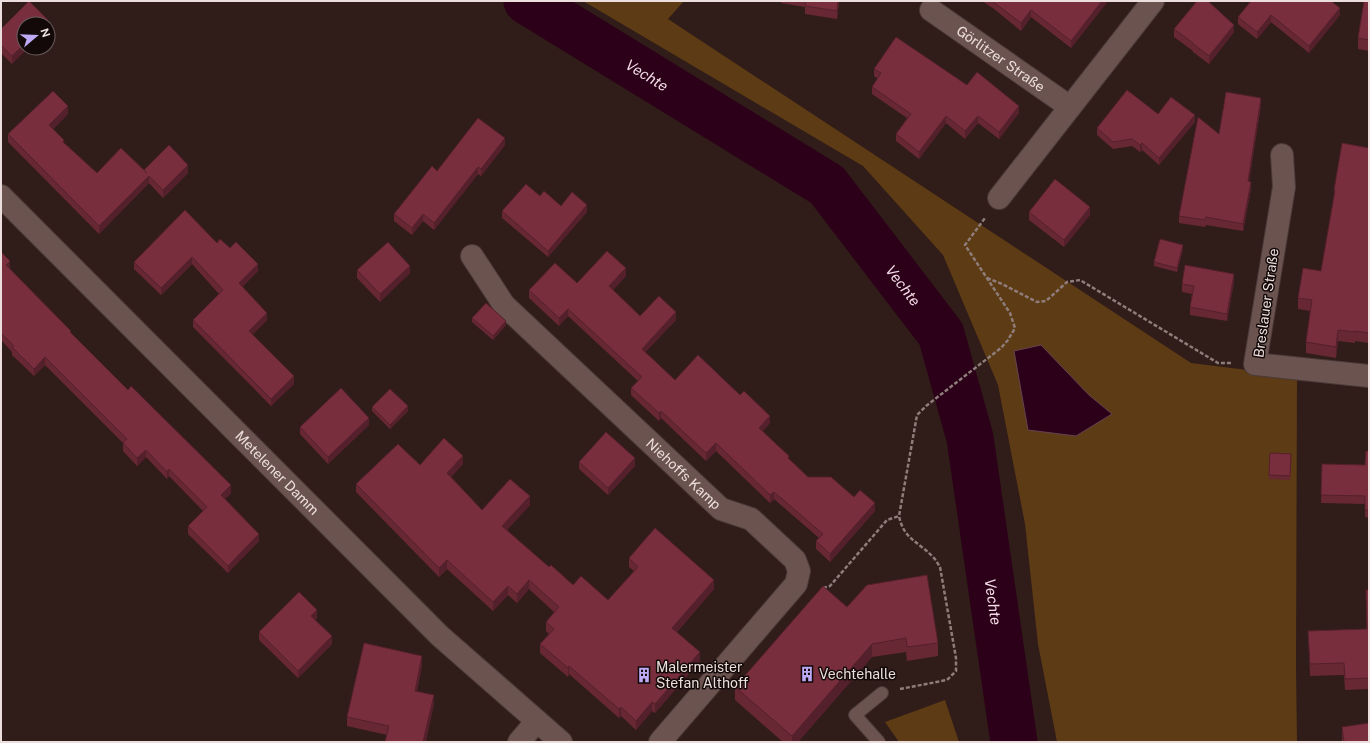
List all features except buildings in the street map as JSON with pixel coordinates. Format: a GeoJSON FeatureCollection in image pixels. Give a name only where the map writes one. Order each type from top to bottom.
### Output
{"type":"FeatureCollection","features":[{"type":"Feature","properties":{"kind":"street"},"geometry":{"type":"LineString","coordinates":[[999,198],[1152,1]]}},
{"type":"Feature","properties":{"kind":"street","name":"Görlitzer Straße"},"geometry":{"type":"LineString","coordinates":[[931,10],[1070,108]]}},
{"type":"Feature","properties":{"kind":"street","name":"Breslauer Straße"},"geometry":{"type":"LineString","coordinates":[[1282,155],[1284,187],[1255,364],[1369,376]]}},
{"type":"Feature","properties":{"kind":"street","name":"Metelener Damm"},"geometry":{"type":"LineString","coordinates":[[1,196],[440,636],[561,742]]}},
{"type":"Feature","properties":{"kind":"street","name":"Niehoffs Kamp"},"geometry":{"type":"LineString","coordinates":[[472,256],[504,305],[721,509],[751,519],[795,560],[799,572],[796,584],[660,742]]}},
{"type":"Feature","properties":{"kind":"street"},"geometry":{"type":"LineString","coordinates":[[519,742],[537,721]]}},
{"type":"Feature","properties":{"kind":"lane"},"geometry":{"type":"LineString","coordinates":[[879,742],[855,715],[882,693]]}},
{"type":"Feature","properties":{"kind":"path"},"geometry":{"type":"LineString","coordinates":[[882,693],[947,680],[956,671],[956,658],[940,567],[933,557],[907,535],[901,525],[899,516],[917,415],[926,406],[1001,348],[1015,328],[1010,313],[965,245],[999,198]]}},
{"type":"Feature","properties":{"kind":"path"},"geometry":{"type":"LineString","coordinates":[[987,278],[1037,302],[1046,301],[1067,282],[1080,280],[1218,363],[1255,364]]}},
{"type":"Feature","properties":{"kind":"path"},"geometry":{"type":"LineString","coordinates":[[830,586],[887,520],[899,516]]}},
{"type":"Feature","properties":{"kind":"shaded area"},"geometry":{"type":"Polygon","coordinates":[[[583,1],[684,1],[668,19],[1191,363],[1297,376],[1297,742],[1057,742],[1038,644],[1025,524],[998,385],[943,255],[863,166],[583,1]]]}},
{"type":"Feature","properties":{"kind":"shaded area"},"geometry":{"type":"Polygon","coordinates":[[[1041,345],[1089,395],[1112,414],[1076,436],[1028,430],[1014,351],[1041,345]]]}},
{"type":"Feature","properties":{"kind":"shaded area"},"geometry":{"type":"Polygon","coordinates":[[[945,700],[959,742],[899,742],[885,722],[945,700]]]}},
{"type":"Feature","properties":{"kind":"waterway","name":"Vechte"},"geometry":{"type":"LineString","coordinates":[[527,1],[827,185],[941,334],[970,438],[1014,742]]}},
{"type":"Feature","properties":{"kind":"place","name":"Vechtehalle"},"geometry":{"type":"Point","coordinates":[807,674]}},
{"type":"Feature","properties":{"kind":"place","name":"Malermeister Stefan Althoff"},"geometry":{"type":"Point","coordinates":[644,675]}}]}
